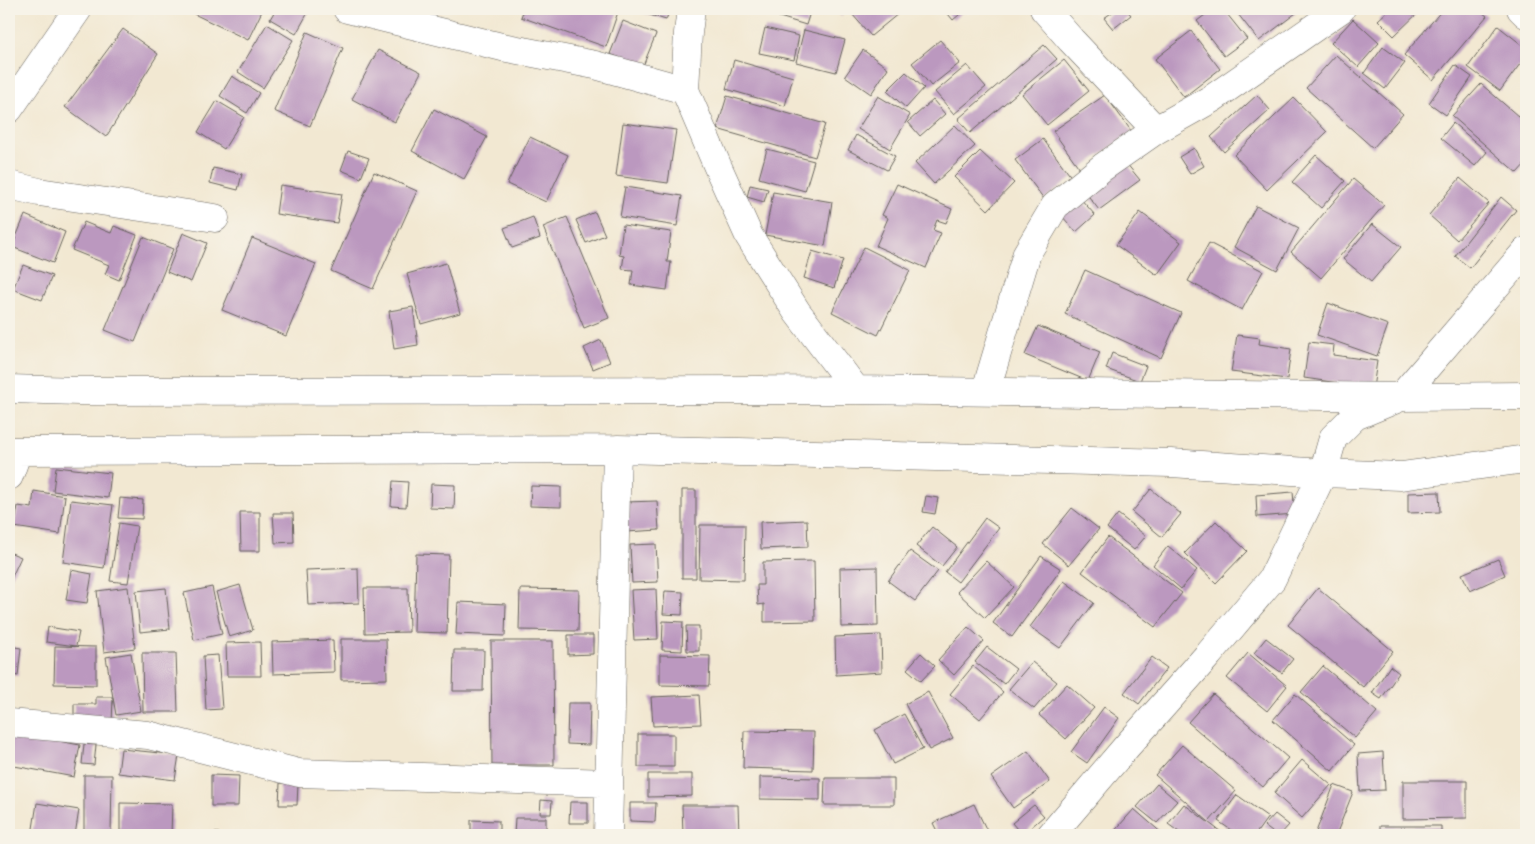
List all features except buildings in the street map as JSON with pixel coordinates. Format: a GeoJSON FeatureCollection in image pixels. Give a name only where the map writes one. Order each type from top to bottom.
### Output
{"type":"FeatureCollection","features":[{"type":"Feature","properties":{"kind":"street"},"geometry":{"type":"LineString","coordinates":[[9,109],[78,9]]}},
{"type":"Feature","properties":{"kind":"street"},"geometry":{"type":"LineString","coordinates":[[347,9],[502,47],[595,65],[686,90]]}},
{"type":"Feature","properties":{"kind":"street"},"geometry":{"type":"LineString","coordinates":[[691,9],[688,33],[686,90],[717,165],[749,236],[797,312],[856,390]]}},
{"type":"Feature","properties":{"kind":"street"},"geometry":{"type":"LineString","coordinates":[[1044,9],[1070,40],[1156,130]]}},
{"type":"Feature","properties":{"kind":"street"},"geometry":{"type":"LineString","coordinates":[[986,390],[1027,253],[1055,206],[1103,167],[1156,130],[1213,98],[1341,9]]}},
{"type":"Feature","properties":{"kind":"street"},"geometry":{"type":"LineString","coordinates":[[1521,9],[1526,14]]}},
{"type":"Feature","properties":{"kind":"street"},"geometry":{"type":"LineString","coordinates":[[9,186],[215,218]]}},
{"type":"Feature","properties":{"kind":"street"},"geometry":{"type":"LineString","coordinates":[[1051,835],[1209,654],[1272,578],[1324,474],[1333,438],[1355,416],[1402,397],[1526,251]]}},
{"type":"Feature","properties":{"kind":"street"},"geometry":{"type":"LineString","coordinates":[[9,389],[79,391],[986,390],[1402,397],[1526,396]]}},
{"type":"Feature","properties":{"kind":"street"},"geometry":{"type":"LineString","coordinates":[[608,835],[617,449]]}},
{"type":"Feature","properties":{"kind":"street"},"geometry":{"type":"LineString","coordinates":[[12,460],[617,449],[1171,463],[1324,474],[1401,476],[1526,459]]}},
{"type":"Feature","properties":{"kind":"street"},"geometry":{"type":"LineString","coordinates":[[9,723],[148,735],[300,773],[609,783]]}}]}
